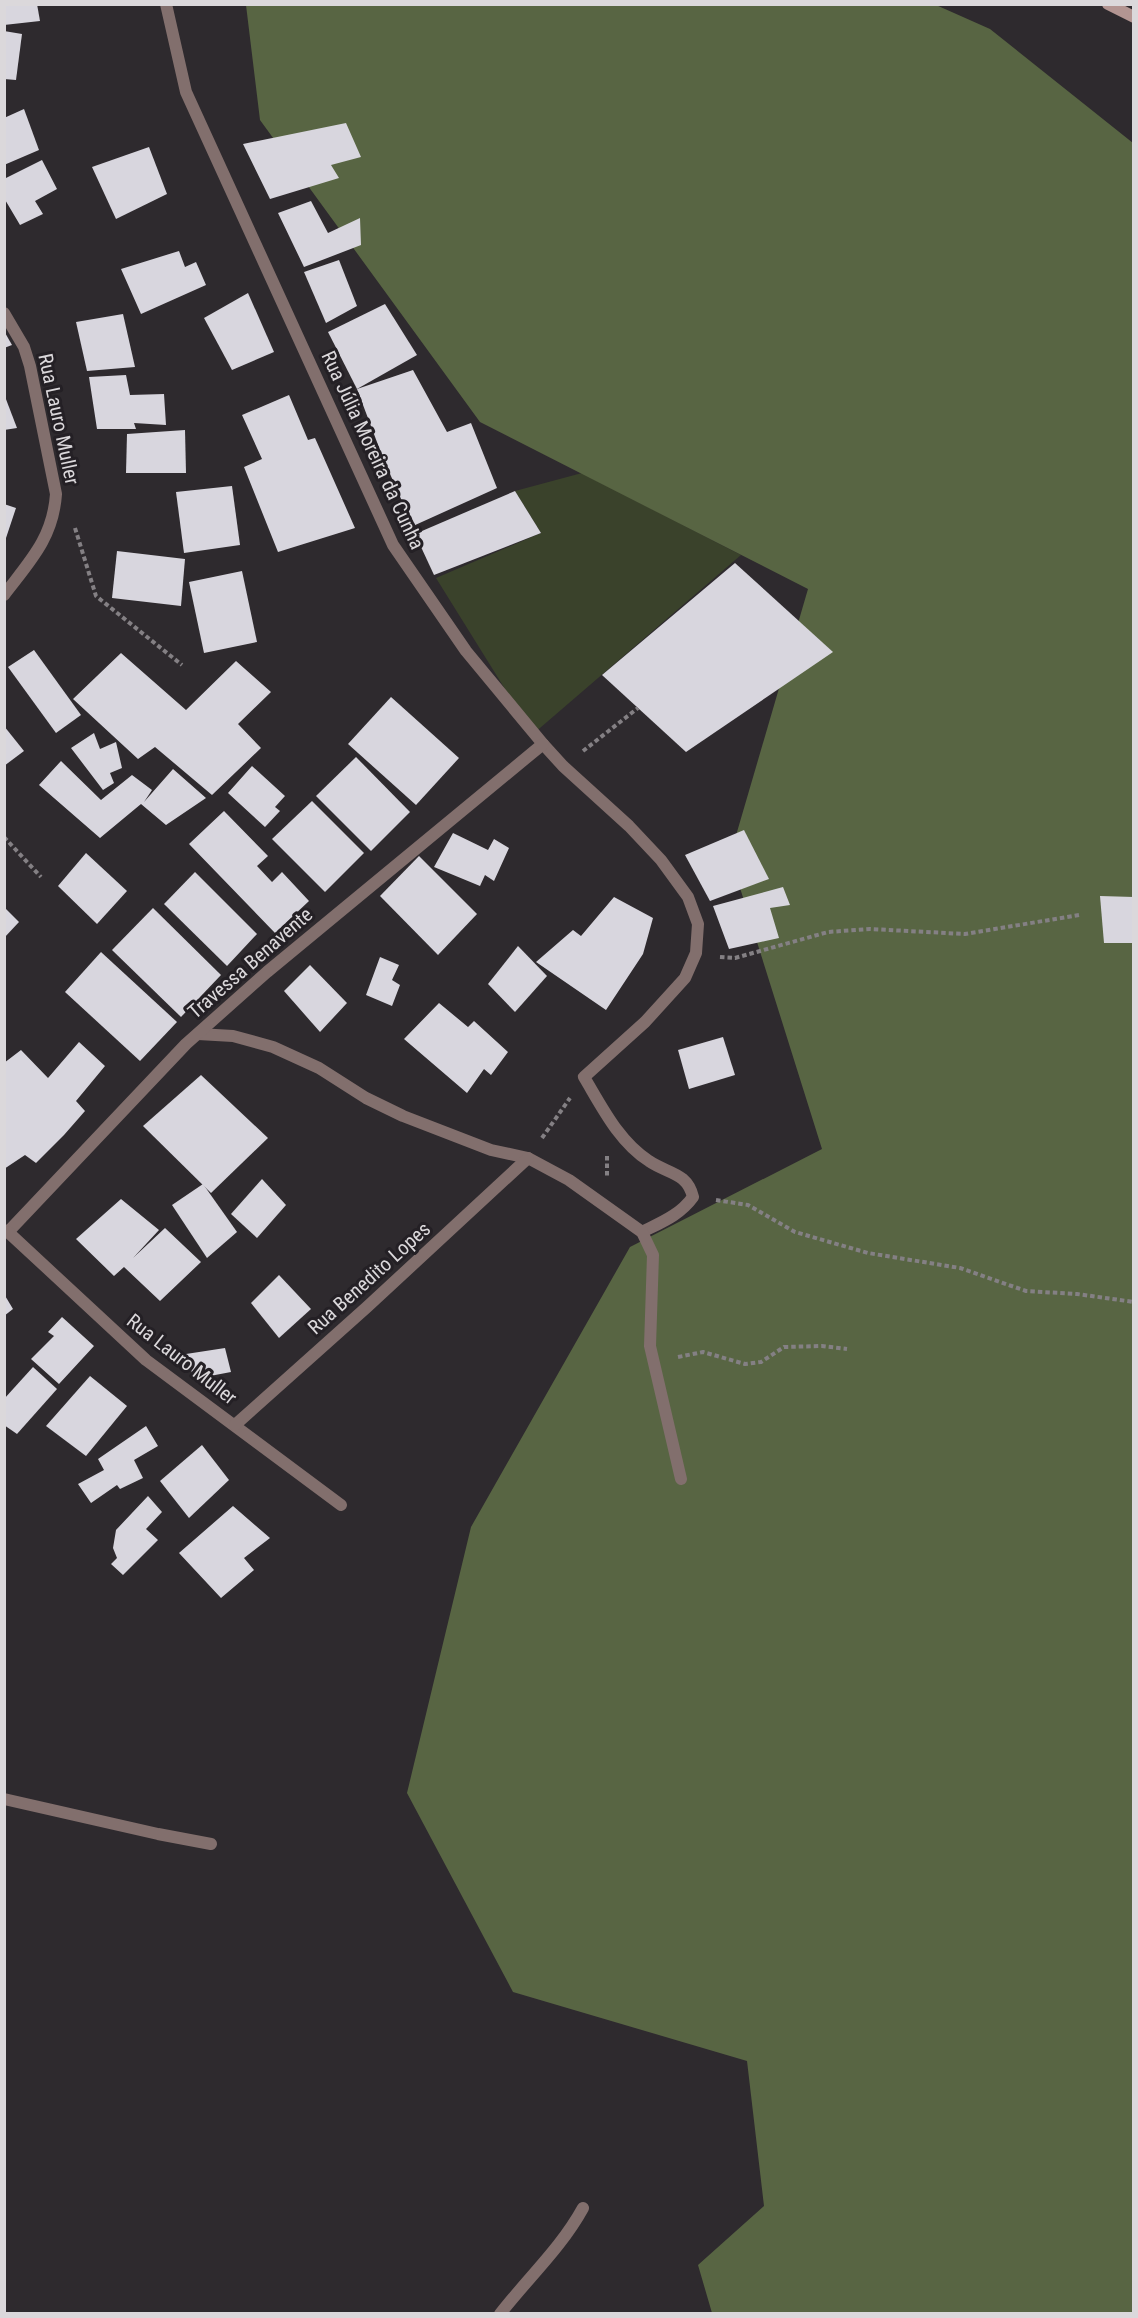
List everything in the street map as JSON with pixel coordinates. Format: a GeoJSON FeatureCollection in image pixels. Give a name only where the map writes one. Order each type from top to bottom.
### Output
{"type":"FeatureCollection","features":[{"type":"Feature","properties":{"kind":"main road"},"geometry":{"type":"LineString","coordinates":[[1108,4],[1134,17]]}},
{"type":"Feature","properties":{"kind":"street","name":"Rua Júlia Moreira da Cunha"},"geometry":{"type":"LineString","coordinates":[[166,4],[186,92],[393,545],[466,651],[543,744],[563,766],[629,826],[661,860],[688,897],[698,924],[696,953],[685,978],[645,1022],[584,1077]]}},
{"type":"Feature","properties":{"kind":"street","name":"Rua Lauro Muller"},"geometry":{"type":"LineString","coordinates":[[4,313],[24,347],[30,366],[56,494],[55,513],[41,547],[4,595]]}},
{"type":"Feature","properties":{"kind":"street","name":"Travessa Benavente"},"geometry":{"type":"LineString","coordinates":[[6,1231],[198,1034],[267,972],[543,744]]}},
{"type":"Feature","properties":{"kind":"street"},"geometry":{"type":"LineString","coordinates":[[198,1034],[233,1036],[273,1047],[319,1068],[366,1098],[403,1116],[483,1147],[528,1158],[569,1180],[642,1232],[654,1256],[650,1346],[681,1479]]}},
{"type":"Feature","properties":{"kind":"street"},"geometry":{"type":"LineString","coordinates":[[584,1077],[614,1126],[627,1142],[648,1161],[685,1179],[690,1186],[693,1197],[686,1207],[674,1217],[642,1232]]}},
{"type":"Feature","properties":{"kind":"street","name":"Rua Benedito Lopes"},"geometry":{"type":"LineString","coordinates":[[235,1425],[528,1158]]}},
{"type":"Feature","properties":{"kind":"street","name":"Rua Lauro Muller"},"geometry":{"type":"LineString","coordinates":[[6,1231],[146,1360],[341,1505]]}},
{"type":"Feature","properties":{"kind":"street"},"geometry":{"type":"LineString","coordinates":[[4,1799],[211,1844]]}},
{"type":"Feature","properties":{"kind":"street"},"geometry":{"type":"LineString","coordinates":[[500,2313],[554,2252],[572,2229],[583,2208]]}},
{"type":"Feature","properties":{"kind":"path"},"geometry":{"type":"LineString","coordinates":[[56,494],[75,529],[96,596],[182,666]]}},
{"type":"Feature","properties":{"kind":"path"},"geometry":{"type":"LineString","coordinates":[[563,766],[638,708]]}},
{"type":"Feature","properties":{"kind":"path"},"geometry":{"type":"LineString","coordinates":[[4,837],[41,877]]}},
{"type":"Feature","properties":{"kind":"path"},"geometry":{"type":"LineString","coordinates":[[696,953],[735,958],[828,932],[870,929],[965,934],[1078,915]]}},
{"type":"Feature","properties":{"kind":"path"},"geometry":{"type":"LineString","coordinates":[[528,1158],[584,1077]]}},
{"type":"Feature","properties":{"kind":"path"},"geometry":{"type":"LineString","coordinates":[[693,1197],[748,1205],[795,1233],[868,1253],[960,1269],[1026,1291],[1077,1294],[1134,1302]]}},
{"type":"Feature","properties":{"kind":"path"},"geometry":{"type":"LineString","coordinates":[[655,1368],[680,1356],[703,1352],[745,1364],[761,1362],[784,1347],[822,1346],[847,1349]]}},
{"type":"Feature","properties":{"kind":"green space"},"geometry":{"type":"Polygon","coordinates":[[[246,5],[936,5],[990,29],[1133,143],[1133,2313],[712,2313],[698,2265],[764,2206],[747,2061],[513,1992],[407,1793],[471,1527],[630,1247],[822,1149],[730,856],[808,589],[480,422],[260,120],[246,5]]]}},
{"type":"Feature","properties":{"kind":"green space"},"geometry":{"type":"Polygon","coordinates":[[[582,473],[741,555],[533,734],[436,578],[541,533],[515,491],[582,473]]]}},
{"type":"Feature","properties":{"kind":"building"},"geometry":{"type":"Polygon","coordinates":[[[4,4],[37,4],[40,21],[4,25],[4,4]]]}},
{"type":"Feature","properties":{"kind":"building"},"geometry":{"type":"Polygon","coordinates":[[[4,31],[22,34],[16,80],[4,79],[4,31]]]}},
{"type":"Feature","properties":{"kind":"building"},"geometry":{"type":"Polygon","coordinates":[[[24,109],[39,150],[4,165],[4,118],[24,109]]]}},
{"type":"Feature","properties":{"kind":"building"},"geometry":{"type":"Polygon","coordinates":[[[346,123],[361,157],[331,165],[339,178],[270,199],[243,144],[346,123]]]}},
{"type":"Feature","properties":{"kind":"building"},"geometry":{"type":"Polygon","coordinates":[[[149,147],[167,194],[116,219],[92,167],[149,147]]]}},
{"type":"Feature","properties":{"kind":"building"},"geometry":{"type":"Polygon","coordinates":[[[42,160],[57,189],[35,201],[43,214],[20,225],[4,198],[4,179],[42,160]]]}},
{"type":"Feature","properties":{"kind":"building"},"geometry":{"type":"Polygon","coordinates":[[[311,201],[328,233],[360,218],[361,245],[304,267],[278,213],[311,201]]]}},
{"type":"Feature","properties":{"kind":"building"},"geometry":{"type":"Polygon","coordinates":[[[179,251],[185,267],[196,262],[206,285],[141,314],[121,269],[179,251]]]}},
{"type":"Feature","properties":{"kind":"building"},"geometry":{"type":"Polygon","coordinates":[[[339,260],[357,306],[326,323],[304,272],[339,260]]]}},
{"type":"Feature","properties":{"kind":"building"},"geometry":{"type":"Polygon","coordinates":[[[248,293],[274,352],[232,370],[204,318],[248,293]]]}},
{"type":"Feature","properties":{"kind":"building"},"geometry":{"type":"Polygon","coordinates":[[[385,304],[417,355],[357,389],[328,332],[385,304]]]}},
{"type":"Feature","properties":{"kind":"building"},"geometry":{"type":"Polygon","coordinates":[[[123,314],[135,367],[87,371],[76,322],[123,314]]]}},
{"type":"Feature","properties":{"kind":"building"},"geometry":{"type":"Polygon","coordinates":[[[4,331],[12,345],[4,348],[4,331]]]}},
{"type":"Feature","properties":{"kind":"building"},"geometry":{"type":"Polygon","coordinates":[[[413,370],[447,432],[471,423],[497,488],[413,526],[383,458],[357,389],[413,370]]]}},
{"type":"Feature","properties":{"kind":"building"},"geometry":{"type":"Polygon","coordinates":[[[126,375],[130,395],[164,394],[166,425],[134,423],[136,429],[97,429],[89,377],[126,375]]]}},
{"type":"Feature","properties":{"kind":"building"},"geometry":{"type":"Polygon","coordinates":[[[4,394],[17,428],[4,430],[4,394]]]}},
{"type":"Feature","properties":{"kind":"building"},"geometry":{"type":"Polygon","coordinates":[[[289,395],[308,440],[315,438],[355,528],[278,552],[244,467],[262,459],[242,415],[289,395]]]}},
{"type":"Feature","properties":{"kind":"building"},"geometry":{"type":"Polygon","coordinates":[[[185,430],[186,473],[126,473],[127,434],[185,430]]]}},
{"type":"Feature","properties":{"kind":"building"},"geometry":{"type":"Polygon","coordinates":[[[232,486],[240,545],[184,553],[176,492],[232,486]]]}},
{"type":"Feature","properties":{"kind":"building"},"geometry":{"type":"Polygon","coordinates":[[[515,491],[541,533],[434,575],[415,534],[515,491]]]}},
{"type":"Feature","properties":{"kind":"building"},"geometry":{"type":"Polygon","coordinates":[[[4,504],[16,508],[5,541],[4,541],[4,504]]]}},
{"type":"Feature","properties":{"kind":"building"},"geometry":{"type":"Polygon","coordinates":[[[117,551],[185,559],[181,606],[112,598],[117,551]]]}},
{"type":"Feature","properties":{"kind":"building"},"geometry":{"type":"Polygon","coordinates":[[[735,563],[833,652],[686,752],[602,675],[735,563]]]}},
{"type":"Feature","properties":{"kind":"building"},"geometry":{"type":"Polygon","coordinates":[[[242,571],[257,642],[204,653],[189,582],[242,571]]]}},
{"type":"Feature","properties":{"kind":"building"},"geometry":{"type":"Polygon","coordinates":[[[34,650],[81,715],[56,733],[8,667],[34,650]]]}},
{"type":"Feature","properties":{"kind":"building"},"geometry":{"type":"Polygon","coordinates":[[[121,653],[186,710],[236,661],[271,692],[238,724],[261,748],[212,795],[155,747],[138,759],[73,699],[121,653]]]}},
{"type":"Feature","properties":{"kind":"building"},"geometry":{"type":"Polygon","coordinates":[[[391,697],[459,758],[416,805],[348,744],[391,697]]]}},
{"type":"Feature","properties":{"kind":"building"},"geometry":{"type":"Polygon","coordinates":[[[4,726],[24,751],[4,766],[4,726]]]}},
{"type":"Feature","properties":{"kind":"building"},"geometry":{"type":"Polygon","coordinates":[[[94,733],[100,749],[116,742],[122,768],[110,773],[114,783],[103,790],[71,748],[94,733]]]}},
{"type":"Feature","properties":{"kind":"building"},"geometry":{"type":"Polygon","coordinates":[[[356,757],[410,812],[371,851],[316,796],[356,757]]]}},
{"type":"Feature","properties":{"kind":"building"},"geometry":{"type":"Polygon","coordinates":[[[61,761],[101,800],[132,775],[152,790],[144,802],[173,769],[206,798],[166,825],[141,804],[100,838],[39,785],[61,761]]]}},
{"type":"Feature","properties":{"kind":"building"},"geometry":{"type":"Polygon","coordinates":[[[252,766],[285,796],[275,807],[280,811],[265,827],[228,793],[252,766]]]}},
{"type":"Feature","properties":{"kind":"building"},"geometry":{"type":"Polygon","coordinates":[[[312,801],[364,853],[325,892],[272,839],[312,801]]]}},
{"type":"Feature","properties":{"kind":"building"},"geometry":{"type":"Polygon","coordinates":[[[224,811],[268,856],[257,866],[272,882],[282,872],[309,901],[275,933],[189,844],[224,811]]]}},
{"type":"Feature","properties":{"kind":"building"},"geometry":{"type":"Polygon","coordinates":[[[744,830],[769,879],[710,901],[685,855],[744,830]]]}},
{"type":"Feature","properties":{"kind":"building"},"geometry":{"type":"Polygon","coordinates":[[[453,833],[488,850],[494,839],[509,848],[494,881],[485,875],[480,886],[434,867],[453,833]]]}},
{"type":"Feature","properties":{"kind":"building"},"geometry":{"type":"Polygon","coordinates":[[[86,853],[127,891],[97,924],[58,886],[86,853]]]}},
{"type":"Feature","properties":{"kind":"building"},"geometry":{"type":"Polygon","coordinates":[[[419,856],[477,914],[438,955],[380,896],[419,856]]]}},
{"type":"Feature","properties":{"kind":"building"},"geometry":{"type":"Polygon","coordinates":[[[195,872],[257,934],[227,966],[164,904],[195,872]]]}},
{"type":"Feature","properties":{"kind":"building"},"geometry":{"type":"Polygon","coordinates":[[[783,887],[790,905],[770,908],[779,938],[729,949],[713,906],[783,887]]]}},
{"type":"Feature","properties":{"kind":"building"},"geometry":{"type":"Polygon","coordinates":[[[1100,896],[1134,897],[1134,943],[1104,943],[1100,896]]]}},
{"type":"Feature","properties":{"kind":"building"},"geometry":{"type":"Polygon","coordinates":[[[614,897],[653,918],[643,954],[606,1010],[536,962],[573,930],[581,936],[614,897]]]}},
{"type":"Feature","properties":{"kind":"building"},"geometry":{"type":"Polygon","coordinates":[[[4,907],[19,922],[4,938],[4,907]]]}},
{"type":"Feature","properties":{"kind":"building"},"geometry":{"type":"Polygon","coordinates":[[[153,908],[221,975],[181,1017],[112,950],[153,908]]]}},
{"type":"Feature","properties":{"kind":"building"},"geometry":{"type":"Polygon","coordinates":[[[518,946],[547,976],[515,1012],[488,984],[518,946]]]}},
{"type":"Feature","properties":{"kind":"building"},"geometry":{"type":"Polygon","coordinates":[[[101,952],[177,1022],[140,1061],[65,992],[101,952]]]}},
{"type":"Feature","properties":{"kind":"building"},"geometry":{"type":"Polygon","coordinates":[[[380,957],[399,965],[392,980],[400,985],[392,1006],[366,995],[380,957]]]}},
{"type":"Feature","properties":{"kind":"building"},"geometry":{"type":"Polygon","coordinates":[[[310,965],[347,1003],[320,1032],[284,991],[310,965]]]}},
{"type":"Feature","properties":{"kind":"building"},"geometry":{"type":"Polygon","coordinates":[[[439,1003],[468,1027],[474,1021],[508,1052],[491,1075],[484,1069],[467,1093],[404,1039],[439,1003]]]}},
{"type":"Feature","properties":{"kind":"building"},"geometry":{"type":"Polygon","coordinates":[[[723,1037],[735,1075],[689,1089],[678,1050],[723,1037]]]}},
{"type":"Feature","properties":{"kind":"building"},"geometry":{"type":"Polygon","coordinates":[[[79,1042],[105,1066],[76,1101],[85,1111],[36,1163],[25,1155],[4,1169],[4,1063],[21,1050],[48,1078],[79,1042]]]}},
{"type":"Feature","properties":{"kind":"building"},"geometry":{"type":"Polygon","coordinates":[[[201,1075],[268,1138],[211,1193],[143,1126],[201,1075]]]}},
{"type":"Feature","properties":{"kind":"building"},"geometry":{"type":"Polygon","coordinates":[[[262,1179],[286,1205],[257,1238],[231,1214],[262,1179]]]}},
{"type":"Feature","properties":{"kind":"building"},"geometry":{"type":"Polygon","coordinates":[[[203,1184],[237,1232],[207,1258],[172,1205],[203,1184]]]}},
{"type":"Feature","properties":{"kind":"building"},"geometry":{"type":"Polygon","coordinates":[[[121,1199],[159,1230],[133,1258],[165,1228],[201,1262],[160,1301],[124,1267],[114,1276],[76,1239],[121,1199]]]}},
{"type":"Feature","properties":{"kind":"building"},"geometry":{"type":"Polygon","coordinates":[[[279,1275],[311,1309],[279,1338],[251,1303],[279,1275]]]}},
{"type":"Feature","properties":{"kind":"building"},"geometry":{"type":"Polygon","coordinates":[[[4,1294],[13,1309],[4,1316],[4,1294]]]}},
{"type":"Feature","properties":{"kind":"building"},"geometry":{"type":"Polygon","coordinates":[[[62,1317],[94,1346],[59,1384],[31,1359],[54,1336],[48,1332],[62,1317]]]}},
{"type":"Feature","properties":{"kind":"building"},"geometry":{"type":"Polygon","coordinates":[[[225,1348],[231,1372],[194,1379],[186,1354],[225,1348]]]}},
{"type":"Feature","properties":{"kind":"building"},"geometry":{"type":"Polygon","coordinates":[[[33,1367],[57,1389],[17,1434],[4,1425],[4,1399],[33,1367]]]}},
{"type":"Feature","properties":{"kind":"building"},"geometry":{"type":"Polygon","coordinates":[[[90,1376],[127,1406],[86,1456],[46,1426],[90,1376]]]}},
{"type":"Feature","properties":{"kind":"building"},"geometry":{"type":"Polygon","coordinates":[[[146,1426],[158,1446],[134,1460],[143,1478],[120,1489],[117,1485],[91,1503],[78,1484],[104,1470],[98,1459],[146,1426]]]}},
{"type":"Feature","properties":{"kind":"building"},"geometry":{"type":"Polygon","coordinates":[[[202,1445],[229,1480],[189,1518],[160,1481],[202,1445]]]}},
{"type":"Feature","properties":{"kind":"building"},"geometry":{"type":"Polygon","coordinates":[[[148,1496],[162,1512],[146,1529],[158,1540],[123,1575],[111,1564],[117,1558],[113,1548],[116,1530],[148,1496]]]}},
{"type":"Feature","properties":{"kind":"building"},"geometry":{"type":"Polygon","coordinates":[[[233,1506],[270,1538],[244,1558],[254,1570],[221,1598],[179,1553],[233,1506]]]}}]}
